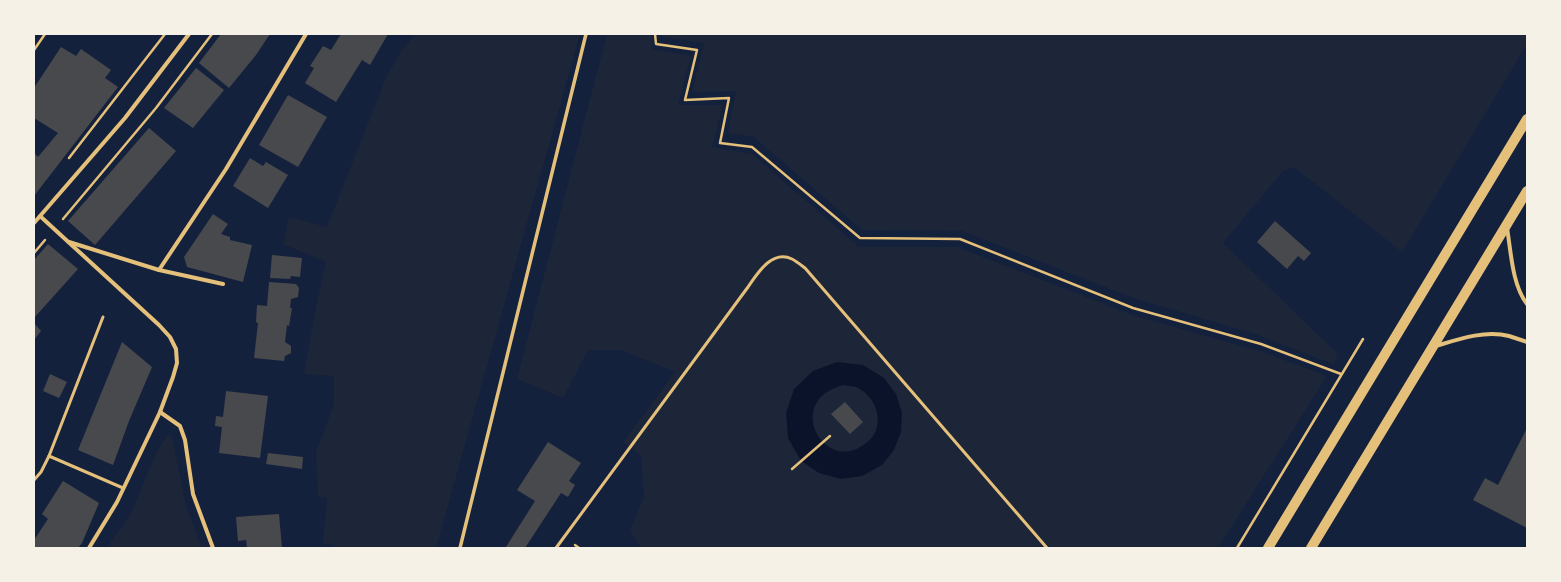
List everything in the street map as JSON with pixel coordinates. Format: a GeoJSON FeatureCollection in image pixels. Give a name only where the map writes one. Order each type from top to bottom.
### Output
{"type":"FeatureCollection","features":[{"type":"Feature","properties":{"kind":"main road"},"geometry":{"type":"LineString","coordinates":[[1268,548],[1527,119]]}},
{"type":"Feature","properties":{"kind":"main road"},"geometry":{"type":"LineString","coordinates":[[1311,548],[1527,191]]}},
{"type":"Feature","properties":{"kind":"street"},"geometry":{"type":"LineString","coordinates":[[34,223],[125,118],[189,34]]}},
{"type":"Feature","properties":{"kind":"street"},"geometry":{"type":"LineString","coordinates":[[160,270],[226,169],[306,34]]}},
{"type":"Feature","properties":{"kind":"street"},"geometry":{"type":"LineString","coordinates":[[460,548],[586,34]]}},
{"type":"Feature","properties":{"kind":"street"},"geometry":{"type":"LineString","coordinates":[[40,216],[159,325],[170,337],[176,349],[177,363],[160,412],[116,502],[89,548]]}},
{"type":"Feature","properties":{"kind":"street"},"geometry":{"type":"LineString","coordinates":[[1506,225],[1518,287],[1523,300],[1527,304]]}},
{"type":"Feature","properties":{"kind":"street"},"geometry":{"type":"LineString","coordinates":[[67,242],[160,270],[223,284]]}},
{"type":"Feature","properties":{"kind":"street"},"geometry":{"type":"LineString","coordinates":[[1434,346],[1469,336],[1489,334],[1508,336],[1527,342]]}},
{"type":"Feature","properties":{"kind":"street"},"geometry":{"type":"LineString","coordinates":[[160,412],[180,426],[185,440],[193,494],[213,548]]}},
{"type":"Feature","properties":{"kind":"lane"},"geometry":{"type":"LineString","coordinates":[[556,548],[764,266],[778,256],[790,258],[805,268],[1047,548]]}},
{"type":"Feature","properties":{"kind":"lane"},"geometry":{"type":"LineString","coordinates":[[34,480],[41,472],[49,456],[104,317]]}},
{"type":"Feature","properties":{"kind":"lane"},"geometry":{"type":"LineString","coordinates":[[49,456],[123,488]]}},
{"type":"Feature","properties":{"kind":"path"},"geometry":{"type":"LineString","coordinates":[[34,50],[45,34]]}},
{"type":"Feature","properties":{"kind":"path"},"geometry":{"type":"LineString","coordinates":[[68,159],[165,34]]}},
{"type":"Feature","properties":{"kind":"path"},"geometry":{"type":"LineString","coordinates":[[34,253],[156,108],[212,34]]}},
{"type":"Feature","properties":{"kind":"path"},"geometry":{"type":"LineString","coordinates":[[655,34],[656,44],[697,50],[684,100],[729,98],[720,143],[752,147],[860,238],[960,239],[1133,308],[1261,344],[1341,374]]}},
{"type":"Feature","properties":{"kind":"path"},"geometry":{"type":"LineString","coordinates":[[1237,548],[1363,339]]}},
{"type":"Feature","properties":{"kind":"path"},"geometry":{"type":"LineString","coordinates":[[792,469],[830,436]]}},
{"type":"Feature","properties":{"kind":"shaded area"},"geometry":{"type":"Polygon","coordinates":[[[416,34],[580,34],[436,548],[334,548],[334,545],[323,544],[327,498],[318,497],[316,452],[334,404],[334,376],[304,374],[326,262],[283,244],[289,217],[327,227],[386,78],[401,51],[416,34]]]}},
{"type":"Feature","properties":{"kind":"shaded area"},"geometry":{"type":"Polygon","coordinates":[[[607,34],[651,34],[652,49],[691,56],[678,105],[723,105],[712,147],[752,154],[859,247],[957,247],[1135,316],[1263,352],[1327,376],[1218,548],[642,548],[630,531],[644,497],[641,455],[623,442],[675,372],[622,350],[588,350],[563,398],[517,379],[607,34]]]}},
{"type":"Feature","properties":{"kind":"shaded area"},"geometry":{"type":"Polygon","coordinates":[[[663,34],[1527,34],[1527,44],[1402,252],[1294,167],[1283,171],[1223,243],[1338,354],[1333,364],[1258,335],[1134,298],[962,231],[862,230],[754,137],[728,133],[736,91],[692,92],[704,43],[663,37],[663,34]]]}},
{"type":"Feature","properties":{"kind":"shaded area"},"geometry":{"type":"Polygon","coordinates":[[[837,362],[863,365],[884,378],[896,394],[902,413],[901,432],[894,450],[882,465],[862,476],[841,479],[819,473],[801,461],[788,438],[786,413],[794,389],[813,371],[837,362]],[[844,385],[826,393],[816,404],[813,417],[816,430],[823,442],[834,449],[847,451],[862,446],[874,435],[878,424],[878,417],[877,411],[867,394],[856,387],[844,385]]]}},
{"type":"Feature","properties":{"kind":"shaded area"},"geometry":{"type":"Polygon","coordinates":[[[167,436],[172,437],[186,506],[202,548],[107,548],[133,509],[156,453],[167,436]]]}},
{"type":"Feature","properties":{"kind":"building"},"geometry":{"type":"Polygon","coordinates":[[[221,34],[270,34],[256,55],[229,88],[199,63],[221,34]]]}},
{"type":"Feature","properties":{"kind":"building"},"geometry":{"type":"Polygon","coordinates":[[[341,34],[388,34],[370,65],[362,60],[336,102],[305,83],[314,68],[310,66],[323,46],[331,50],[341,34]]]}},
{"type":"Feature","properties":{"kind":"building"},"geometry":{"type":"Polygon","coordinates":[[[61,47],[76,56],[81,49],[111,70],[105,78],[118,87],[34,196],[34,153],[38,157],[58,133],[34,118],[34,88],[61,47]]]}},
{"type":"Feature","properties":{"kind":"building"},"geometry":{"type":"Polygon","coordinates":[[[196,68],[224,90],[193,128],[164,108],[196,68]]]}},
{"type":"Feature","properties":{"kind":"building"},"geometry":{"type":"Polygon","coordinates":[[[288,95],[327,117],[298,167],[259,145],[288,95]]]}},
{"type":"Feature","properties":{"kind":"building"},"geometry":{"type":"Polygon","coordinates":[[[149,128],[176,151],[95,245],[68,221],[149,128]]]}},
{"type":"Feature","properties":{"kind":"building"},"geometry":{"type":"Polygon","coordinates":[[[250,158],[263,166],[266,162],[288,175],[268,208],[233,186],[250,158]]]}},
{"type":"Feature","properties":{"kind":"building"},"geometry":{"type":"Polygon","coordinates":[[[213,214],[228,224],[221,234],[230,237],[230,240],[252,245],[243,282],[187,267],[184,257],[213,214]]]}},
{"type":"Feature","properties":{"kind":"building"},"geometry":{"type":"Polygon","coordinates":[[[1275,221],[1311,253],[1304,261],[1298,256],[1287,269],[1257,242],[1275,221]]]}},
{"type":"Feature","properties":{"kind":"building"},"geometry":{"type":"Polygon","coordinates":[[[48,244],[78,269],[34,318],[34,260],[48,244]]]}},
{"type":"Feature","properties":{"kind":"building"},"geometry":{"type":"Polygon","coordinates":[[[272,255],[302,258],[300,277],[291,276],[290,279],[270,278],[272,255]]]}},
{"type":"Feature","properties":{"kind":"building"},"geometry":{"type":"Polygon","coordinates":[[[269,282],[296,284],[299,288],[298,297],[291,299],[290,308],[292,308],[289,326],[287,325],[285,342],[291,346],[291,353],[285,356],[284,361],[254,358],[258,323],[256,322],[257,305],[267,306],[269,282]]]}},
{"type":"Feature","properties":{"kind":"building"},"geometry":{"type":"Polygon","coordinates":[[[34,323],[41,331],[34,340],[34,323]]]}},
{"type":"Feature","properties":{"kind":"building"},"geometry":{"type":"Polygon","coordinates":[[[122,342],[152,367],[129,421],[113,465],[78,450],[122,342]]]}},
{"type":"Feature","properties":{"kind":"building"},"geometry":{"type":"Polygon","coordinates":[[[50,374],[67,382],[59,398],[43,391],[50,374]]]}},
{"type":"Feature","properties":{"kind":"building"},"geometry":{"type":"Polygon","coordinates":[[[226,391],[268,396],[260,458],[219,453],[222,427],[215,426],[216,416],[223,417],[226,391]]]}},
{"type":"Feature","properties":{"kind":"building"},"geometry":{"type":"Polygon","coordinates":[[[845,402],[863,422],[850,434],[831,414],[845,402]]]}},
{"type":"Feature","properties":{"kind":"building"},"geometry":{"type":"Polygon","coordinates":[[[1527,428],[1527,528],[1473,500],[1485,478],[1498,485],[1527,428]]]}},
{"type":"Feature","properties":{"kind":"building"},"geometry":{"type":"Polygon","coordinates":[[[548,442],[581,463],[569,481],[575,485],[568,497],[561,493],[525,548],[508,548],[506,547],[535,501],[517,490],[548,442]]]}},
{"type":"Feature","properties":{"kind":"building"},"geometry":{"type":"Polygon","coordinates":[[[268,453],[303,457],[302,469],[266,464],[268,453]]]}},
{"type":"Feature","properties":{"kind":"building"},"geometry":{"type":"Polygon","coordinates":[[[63,481],[99,503],[82,543],[78,548],[34,548],[34,540],[48,519],[42,514],[63,481]]]}},
{"type":"Feature","properties":{"kind":"building"},"geometry":{"type":"Polygon","coordinates":[[[279,514],[282,548],[247,548],[246,540],[238,541],[236,517],[279,514]]]}}]}
